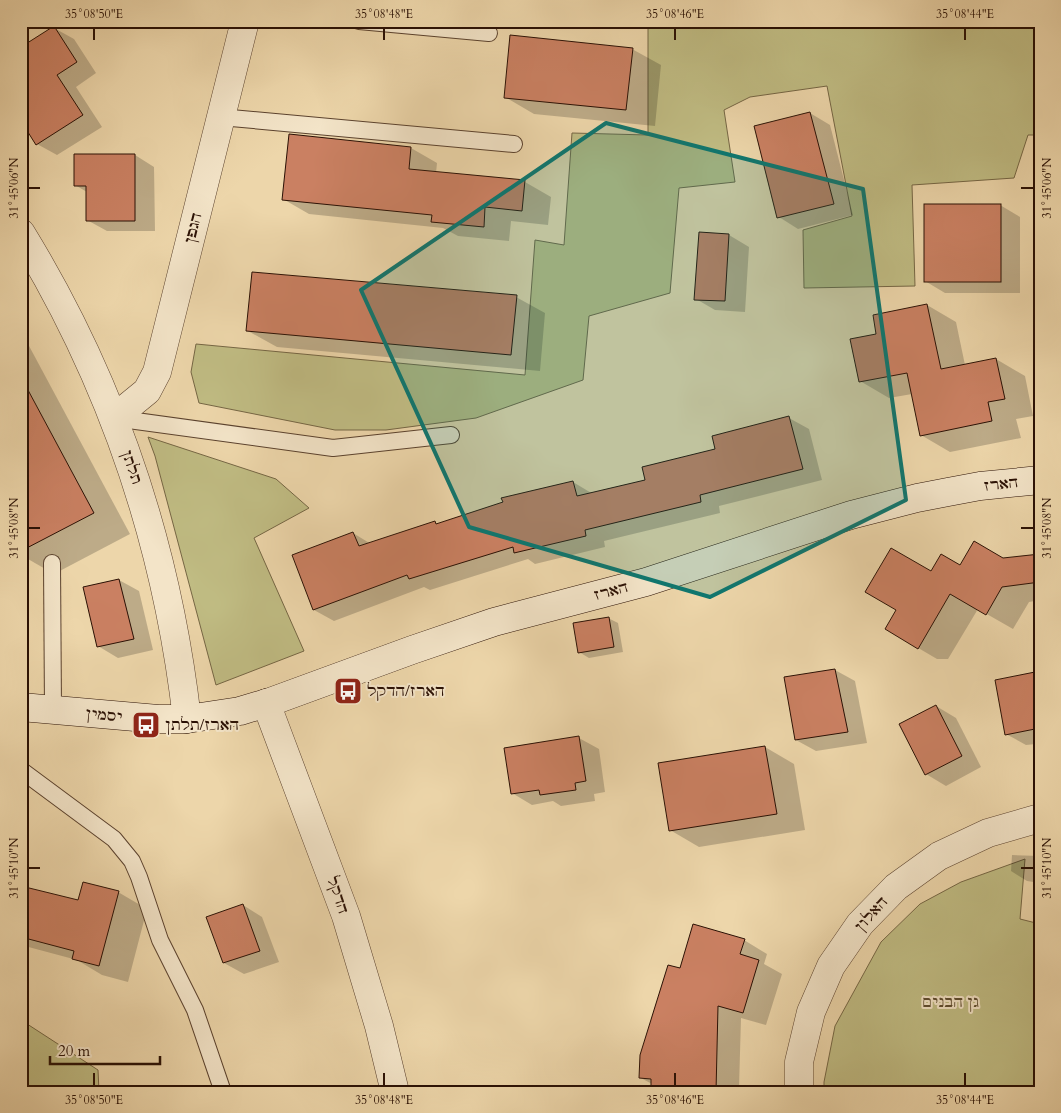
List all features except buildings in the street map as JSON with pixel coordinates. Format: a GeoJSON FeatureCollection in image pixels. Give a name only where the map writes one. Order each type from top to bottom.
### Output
{"type":"FeatureCollection","features":[{"type":"Feature","properties":{"kind":"street","name":"הגפן"},"geometry":{"type":"LineString","coordinates":[[114,418],[147,391],[157,372],[245,21]]}},
{"type":"Feature","properties":{"kind":"street","name":"תלתן"},"geometry":{"type":"LineString","coordinates":[[23,239],[44,271],[94,369],[114,418],[145,508],[176,637],[187,719]]}},
{"type":"Feature","properties":{"kind":"street","name":"הארז"},"geometry":{"type":"LineString","coordinates":[[187,719],[240,711],[494,622],[646,582],[851,515],[940,493],[980,486],[1040,480]]}},
{"type":"Feature","properties":{"kind":"street","name":"הדקל"},"geometry":{"type":"LineString","coordinates":[[266,703],[346,916],[379,1026],[395,1092]]}},
{"type":"Feature","properties":{"kind":"street","name":"יסמין"},"geometry":{"type":"LineString","coordinates":[[21,707],[142,719],[187,719]]}},
{"type":"Feature","properties":{"kind":"street","name":"האלון"},"geometry":{"type":"LineString","coordinates":[[798,1092],[799,1062],[811,1012],[831,966],[860,924],[896,887],[939,856],[988,833],[1040,818]]}},
{"type":"Feature","properties":{"kind":"lane"},"geometry":{"type":"LineString","coordinates":[[358,21],[489,34]]}},
{"type":"Feature","properties":{"kind":"lane"},"geometry":{"type":"LineString","coordinates":[[220,117],[514,144]]}},
{"type":"Feature","properties":{"kind":"lane"},"geometry":{"type":"LineString","coordinates":[[114,418],[333,448],[451,436]]}},
{"type":"Feature","properties":{"kind":"lane"},"geometry":{"type":"LineString","coordinates":[[52,563],[53,710]]}},
{"type":"Feature","properties":{"kind":"lane"},"geometry":{"type":"LineString","coordinates":[[21,770],[114,839],[132,861],[160,940],[195,1010],[223,1092]]}},
{"type":"Feature","properties":{"kind":"highlighted area"},"geometry":{"type":"Polygon","coordinates":[[[606,123],[863,189],[906,500],[710,597],[469,527],[361,290],[606,123]]]}},
{"type":"Feature","properties":{"kind":"green space"},"geometry":{"type":"Polygon","coordinates":[[[648,21],[1040,21],[1040,135],[1028,135],[1014,178],[912,185],[915,286],[804,288],[803,230],[852,216],[827,86],[750,97],[724,110],[735,182],[679,188],[670,293],[589,316],[583,380],[476,418],[386,430],[335,430],[199,403],[191,372],[196,344],[525,375],[535,240],[564,245],[572,133],[648,135],[648,21]]]}},
{"type":"Feature","properties":{"kind":"green space"},"geometry":{"type":"Polygon","coordinates":[[[148,437],[276,479],[309,508],[254,538],[304,651],[216,685],[155,456],[148,437]]]}},
{"type":"Feature","properties":{"kind":"green space","name":"גן הבנים"},"geometry":{"type":"Polygon","coordinates":[[[1025,859],[1020,919],[1040,924],[1039,1092],[824,1092],[824,1082],[835,1026],[881,942],[920,904],[961,882],[1025,859]]]}},
{"type":"Feature","properties":{"kind":"green space"},"geometry":{"type":"Polygon","coordinates":[[[21,1020],[98,1070],[99,1092],[21,1092],[21,1020]]]}},
{"type":"Feature","properties":{"kind":"place","name":"הארז/הדקל"},"geometry":{"type":"Point","coordinates":[348,691]}},
{"type":"Feature","properties":{"kind":"place","name":"הארז/תלתן"},"geometry":{"type":"Point","coordinates":[146,725]}}]}
